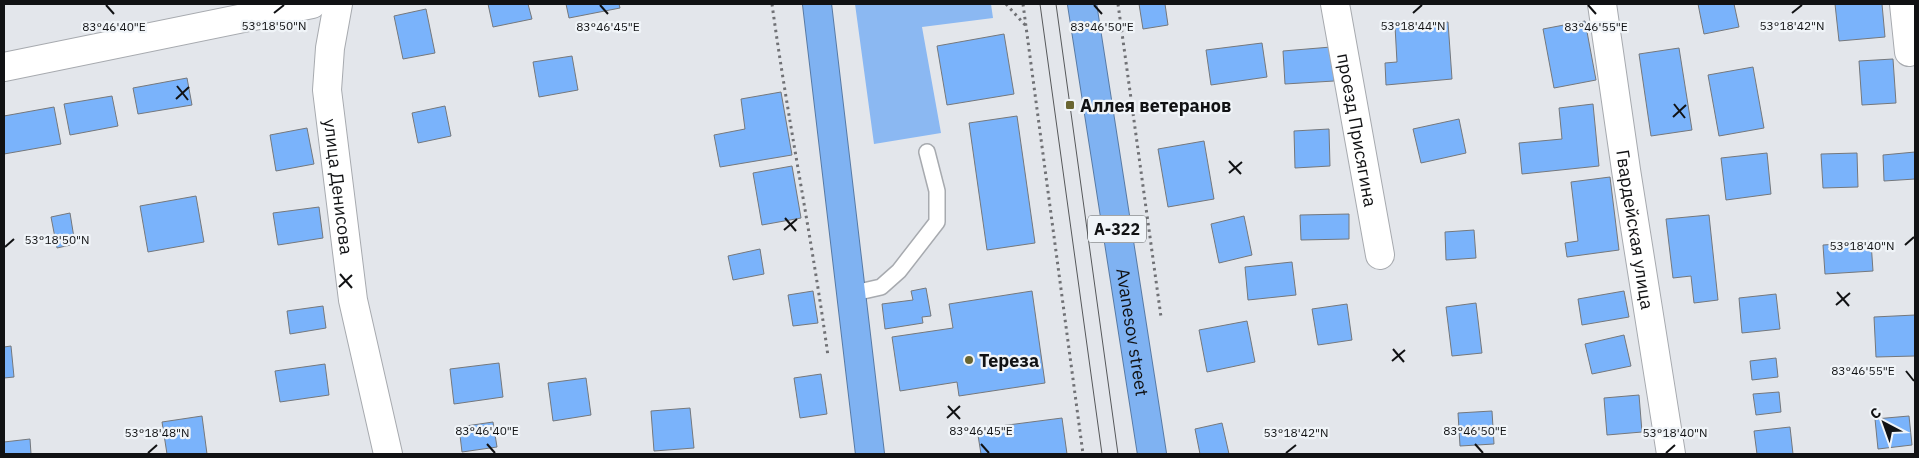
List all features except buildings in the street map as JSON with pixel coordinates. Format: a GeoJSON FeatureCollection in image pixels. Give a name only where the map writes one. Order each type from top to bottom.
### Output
{"type":"FeatureCollection","features":[{"type":"Feature","properties":{"kind":"highway"},"geometry":{"type":"LineString","coordinates":[[817,4],[870,454]]}},
{"type":"Feature","properties":{"kind":"highway","name":"Avanesov street"},"geometry":{"type":"LineString","coordinates":[[1082,4],[1152,454]]}},
{"type":"Feature","properties":{"kind":"street"},"geometry":{"type":"LineString","coordinates":[[4,67],[312,4]]}},
{"type":"Feature","properties":{"kind":"street","name":"улица Денисова"},"geometry":{"type":"LineString","coordinates":[[338,4],[330,48],[327,90],[353,300],[388,454]]}},
{"type":"Feature","properties":{"kind":"street","name":"проезд Присягина"},"geometry":{"type":"LineString","coordinates":[[1335,4],[1380,255]]}},
{"type":"Feature","properties":{"kind":"street","name":"Гвардейская улица"},"geometry":{"type":"LineString","coordinates":[[1602,4],[1627,179],[1671,454]]}},
{"type":"Feature","properties":{"kind":"street"},"geometry":{"type":"LineString","coordinates":[[1904,4],[1909,52]]}},
{"type":"Feature","properties":{"kind":"lane"},"geometry":{"type":"LineString","coordinates":[[850,294],[880,287],[899,271],[937,222],[937,191],[927,152]]}},
{"type":"Feature","properties":{"kind":"path"},"geometry":{"type":"LineString","coordinates":[[772,4],[781,72],[818,283],[829,359]]}},
{"type":"Feature","properties":{"kind":"path"},"geometry":{"type":"LineString","coordinates":[[1006,4],[1026,26]]}},
{"type":"Feature","properties":{"kind":"path"},"geometry":{"type":"LineString","coordinates":[[1023,4],[1083,454]]}},
{"type":"Feature","properties":{"kind":"path"},"geometry":{"type":"LineString","coordinates":[[1118,4],[1161,319]]}},
{"type":"Feature","properties":{"kind":"shaded area"},"geometry":{"type":"Polygon","coordinates":[[[855,4],[991,4],[993,18],[922,27],[941,133],[874,144],[855,4]]]}},
{"type":"Feature","properties":{"kind":"tram line"},"geometry":{"type":"LineString","coordinates":[[1040,4],[1102,454]]}},
{"type":"Feature","properties":{"kind":"tram line"},"geometry":{"type":"LineString","coordinates":[[1056,4],[1118,454]]}},
{"type":"Feature","properties":{"kind":"place","name":"Аллея ветеранов"},"geometry":{"type":"Point","coordinates":[1070,105]}},
{"type":"Feature","properties":{"kind":"place","name":"Тереза"},"geometry":{"type":"Point","coordinates":[969,360]}}]}
